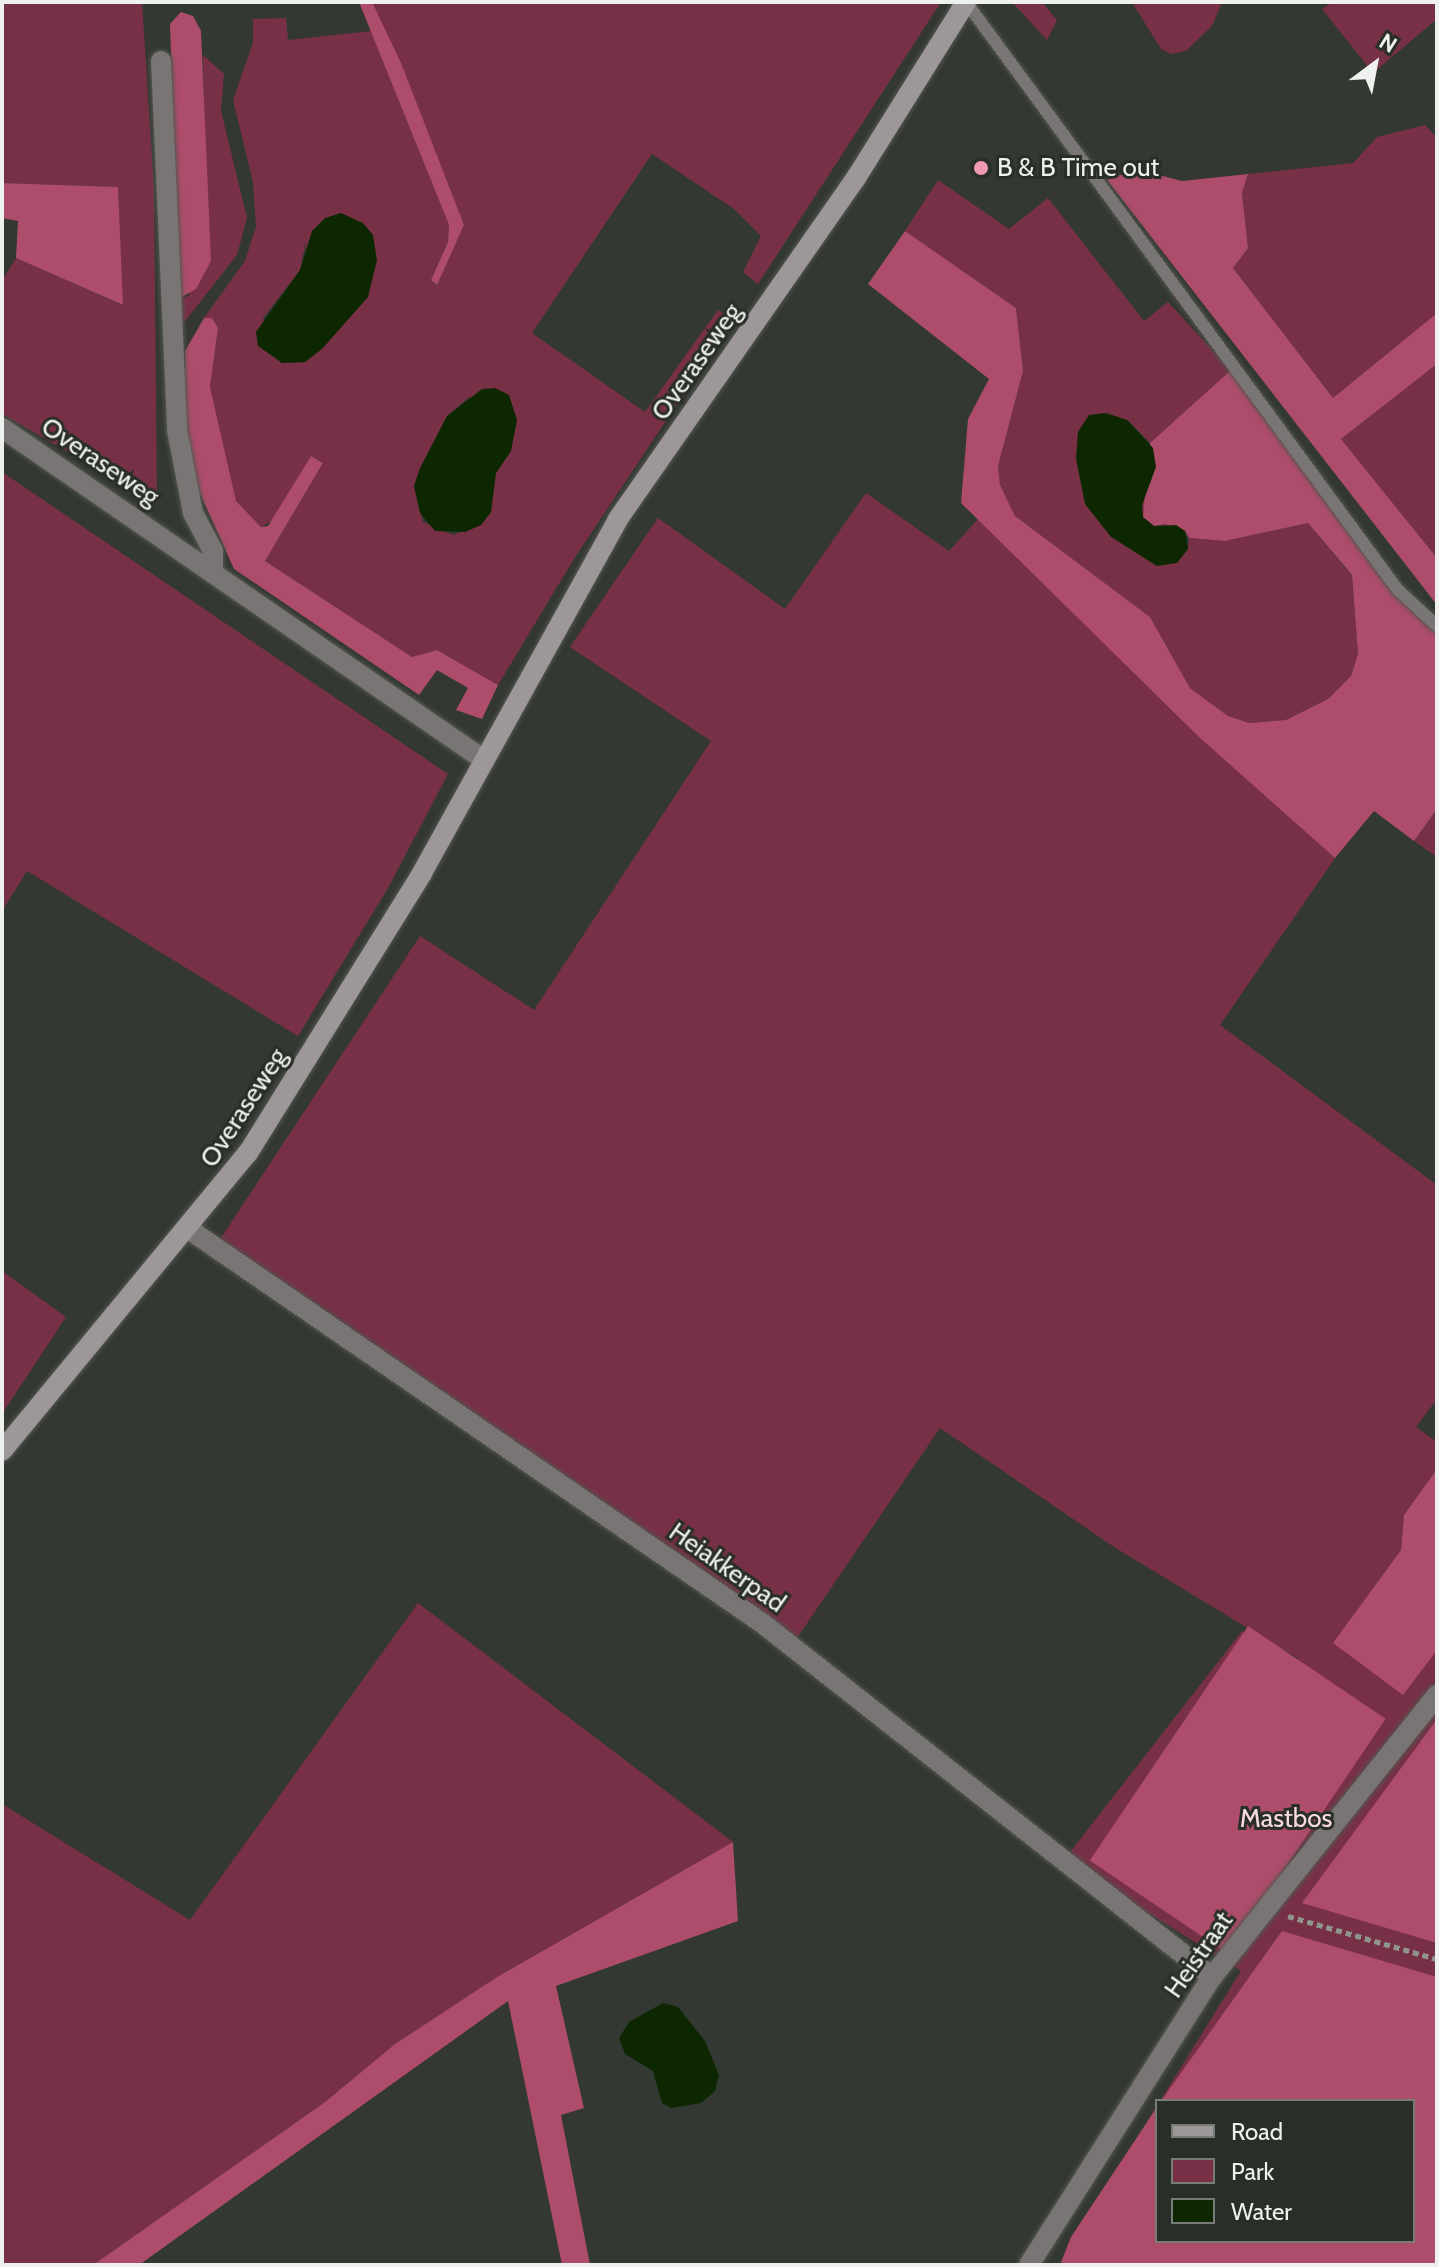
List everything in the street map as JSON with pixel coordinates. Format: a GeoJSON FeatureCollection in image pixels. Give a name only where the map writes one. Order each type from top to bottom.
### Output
{"type":"FeatureCollection","features":[{"type":"Feature","properties":{"kind":"street","name":"Overaseweg"},"geometry":{"type":"LineString","coordinates":[[2,1451],[98,1328],[190,1230],[257,1140],[422,873],[618,519],[856,178],[966,2]]}},
{"type":"Feature","properties":{"kind":"street"},"geometry":{"type":"LineString","coordinates":[[161,61],[177,430],[193,513],[213,551],[213,570]]}},
{"type":"Feature","properties":{"kind":"street","name":"Overaseweg"},"geometry":{"type":"LineString","coordinates":[[2,428],[213,570],[484,760]]}},
{"type":"Feature","properties":{"kind":"street","name":"Heiakkerpad"},"geometry":{"type":"LineString","coordinates":[[190,1230],[762,1623],[1212,1977]]}},
{"type":"Feature","properties":{"kind":"street","name":"Heistraat"},"geometry":{"type":"LineString","coordinates":[[1029,2265],[1212,1977],[1437,1695]]}},
{"type":"Feature","properties":{"kind":"lane"},"geometry":{"type":"LineString","coordinates":[[966,2],[1398,590],[1437,626]]}},
{"type":"Feature","properties":{"kind":"path"},"geometry":{"type":"LineString","coordinates":[[1264,1909],[1437,1959]]}},
{"type":"Feature","properties":{"kind":"green space"},"geometry":{"type":"Polygon","coordinates":[[[2,2],[142,2],[154,188],[157,503],[2,414],[2,281],[16,258],[122,305],[118,187],[2,183],[2,2]]]}},
{"type":"Feature","properties":{"kind":"green space"},"geometry":{"type":"Polygon","coordinates":[[[359,2],[372,2],[401,63],[464,225],[437,285],[431,280],[448,242],[449,225],[359,2]]]}},
{"type":"Feature","properties":{"kind":"green space"},"geometry":{"type":"Polygon","coordinates":[[[372,2],[941,2],[758,284],[743,272],[761,236],[734,209],[652,154],[532,333],[645,412],[718,310],[733,320],[572,562],[498,685],[437,650],[412,657],[265,561],[323,463],[311,456],[273,520],[261,527],[236,501],[210,387],[218,328],[212,318],[204,318],[245,261],[256,227],[253,182],[233,100],[253,43],[253,19],[286,18],[288,40],[371,31],[449,225],[448,242],[431,280],[436,285],[464,225],[372,2]],[[306,241],[300,270],[263,318],[281,363],[305,362],[306,241]],[[469,397],[447,416],[414,486],[423,522],[453,535],[481,525],[491,512],[496,473],[511,451],[469,397]]]}},
{"type":"Feature","properties":{"kind":"green space"},"geometry":{"type":"Polygon","coordinates":[[[1012,2],[1042,2],[1057,20],[1047,40],[1012,2]]]}},
{"type":"Feature","properties":{"kind":"green space"},"geometry":{"type":"Polygon","coordinates":[[[1132,2],[1222,2],[1212,26],[1186,51],[1172,54],[1161,49],[1132,2]]]}},
{"type":"Feature","properties":{"kind":"green space"},"geometry":{"type":"Polygon","coordinates":[[[1333,2],[1437,2],[1437,19],[1373,73],[1322,9],[1333,2]]]}},
{"type":"Feature","properties":{"kind":"green space"},"geometry":{"type":"Polygon","coordinates":[[[181,12],[193,16],[201,31],[211,261],[196,289],[180,298],[170,24],[181,12]]]}},
{"type":"Feature","properties":{"kind":"green space"},"geometry":{"type":"Polygon","coordinates":[[[203,55],[224,74],[221,111],[247,218],[237,255],[182,325],[180,298],[189,296],[205,155],[203,55]]]}},
{"type":"Feature","properties":{"kind":"green space"},"geometry":{"type":"Polygon","coordinates":[[[1425,125],[1437,138],[1437,313],[1333,398],[1233,268],[1248,247],[1242,193],[1248,174],[1353,163],[1377,137],[1425,125]]]}},
{"type":"Feature","properties":{"kind":"green space"},"geometry":{"type":"Polygon","coordinates":[[[1136,169],[1182,181],[1248,174],[1242,193],[1248,248],[1233,268],[1333,398],[1437,313],[1437,364],[1341,439],[1437,558],[1437,605],[1107,180],[1136,169]]]}},
{"type":"Feature","properties":{"kind":"green space"},"geometry":{"type":"Polygon","coordinates":[[[938,180],[1009,229],[1048,198],[1144,321],[1168,302],[1231,370],[1150,443],[1127,419],[1188,549],[1189,538],[1225,541],[1308,523],[1352,576],[1358,654],[1351,676],[1328,699],[1286,720],[1249,723],[1228,716],[1190,688],[1150,617],[1015,516],[1000,485],[998,466],[1023,371],[1016,308],[905,231],[938,180]]]}},
{"type":"Feature","properties":{"kind":"green space"},"geometry":{"type":"Polygon","coordinates":[[[2,183],[118,187],[123,305],[16,258],[18,221],[2,218],[2,183]]]}},
{"type":"Feature","properties":{"kind":"green space"},"geometry":{"type":"Polygon","coordinates":[[[905,231],[1016,308],[1023,371],[998,466],[1000,485],[1015,516],[1150,617],[1190,688],[1228,716],[1249,723],[1286,720],[1328,699],[1351,676],[1358,654],[1352,575],[1308,523],[1225,541],[1189,538],[1185,531],[1165,524],[1154,526],[1143,517],[1150,443],[1231,370],[1417,607],[1437,626],[1437,809],[1414,841],[1374,811],[1335,858],[1199,737],[961,503],[968,419],[989,379],[868,284],[905,231]]]}},
{"type":"Feature","properties":{"kind":"green space"},"geometry":{"type":"Polygon","coordinates":[[[204,318],[212,318],[218,328],[210,387],[236,501],[261,527],[268,526],[311,456],[323,463],[265,561],[412,657],[437,650],[498,685],[482,719],[456,710],[468,688],[437,670],[419,695],[234,569],[193,478],[185,418],[185,351],[204,318]]]}},
{"type":"Feature","properties":{"kind":"green space"},"geometry":{"type":"Polygon","coordinates":[[[1437,364],[1437,558],[1341,439],[1437,364]]]}},
{"type":"Feature","properties":{"kind":"green space"},"geometry":{"type":"Polygon","coordinates":[[[2,472],[448,774],[388,888],[298,1036],[27,871],[2,911],[2,472]]]}},
{"type":"Feature","properties":{"kind":"green space","name":"Mastbos"},"geometry":{"type":"Polygon","coordinates":[[[866,493],[949,551],[979,518],[1199,736],[1335,858],[1220,1025],[1437,1185],[1437,1399],[1416,1427],[1437,1442],[1437,1469],[1404,1515],[1401,1550],[1335,1641],[1437,1592],[1437,2265],[1065,2265],[1063,2256],[1155,2109],[1155,2243],[1415,2243],[1415,2099],[1161,2099],[1241,1971],[1064,1860],[1242,1631],[1292,1663],[1299,1659],[1114,1547],[940,1428],[797,1638],[217,1244],[420,936],[534,1010],[711,741],[570,647],[658,518],[785,609],[866,493]]]}},
{"type":"Feature","properties":{"kind":"green space"},"geometry":{"type":"Polygon","coordinates":[[[1437,809],[1437,857],[1414,841],[1437,809]]]}},
{"type":"Feature","properties":{"kind":"green space"},"geometry":{"type":"Polygon","coordinates":[[[2,1271],[66,1317],[2,1414],[2,1271]]]}},
{"type":"Feature","properties":{"kind":"green space"},"geometry":{"type":"Polygon","coordinates":[[[1437,1469],[1437,1650],[1403,1695],[1333,1643],[1401,1550],[1404,1515],[1437,1469]]]}},
{"type":"Feature","properties":{"kind":"green space"},"geometry":{"type":"Polygon","coordinates":[[[418,1603],[733,1842],[497,1977],[395,2044],[325,2102],[93,2265],[2,2265],[2,1804],[190,1920],[418,1603]]]}},
{"type":"Feature","properties":{"kind":"green space","name":"Mastbos"},"geometry":{"type":"Polygon","coordinates":[[[1248,1626],[1386,1719],[1227,1953],[1090,1861],[1248,1626]]]}},
{"type":"Feature","properties":{"kind":"green space"},"geometry":{"type":"Polygon","coordinates":[[[1437,1719],[1437,1943],[1302,1903],[1437,1719]]]}},
{"type":"Feature","properties":{"kind":"green space"},"geometry":{"type":"Polygon","coordinates":[[[733,1842],[738,1921],[556,1986],[584,2108],[561,2115],[590,2265],[562,2265],[508,2001],[139,2265],[93,2265],[325,2102],[395,2044],[497,1977],[733,1842]]]}},
{"type":"Feature","properties":{"kind":"green space"},"geometry":{"type":"Polygon","coordinates":[[[1282,1931],[1437,1977],[1437,2265],[1060,2265],[1071,2237],[1155,2110],[1155,2243],[1415,2243],[1415,2099],[1162,2099],[1282,1931]]]}},
{"type":"Feature","properties":{"kind":"water"},"geometry":{"type":"Polygon","coordinates":[[[341,213],[363,223],[373,235],[377,260],[368,297],[322,349],[305,362],[282,363],[258,346],[256,332],[300,270],[312,231],[325,218],[341,213]]]}},
{"type":"Feature","properties":{"kind":"water"},"geometry":{"type":"Polygon","coordinates":[[[495,388],[509,395],[517,420],[511,451],[496,473],[491,512],[481,525],[465,532],[435,531],[420,513],[414,486],[420,468],[447,416],[482,389],[495,388]]]}},
{"type":"Feature","properties":{"kind":"water"},"geometry":{"type":"Polygon","coordinates":[[[1106,413],[1127,420],[1153,448],[1156,467],[1142,505],[1143,517],[1154,526],[1176,525],[1185,531],[1188,549],[1177,563],[1157,566],[1111,537],[1085,504],[1076,459],[1078,432],[1089,415],[1106,413]]]}},
{"type":"Feature","properties":{"kind":"water"},"geometry":{"type":"Polygon","coordinates":[[[663,2003],[678,2007],[705,2041],[719,2075],[715,2091],[701,2103],[671,2108],[662,2103],[653,2071],[625,2054],[619,2038],[629,2022],[663,2003]]]}},
{"type":"Feature","properties":{"kind":"place","name":"B & B Time out"},"geometry":{"type":"Point","coordinates":[981,168]}}]}
